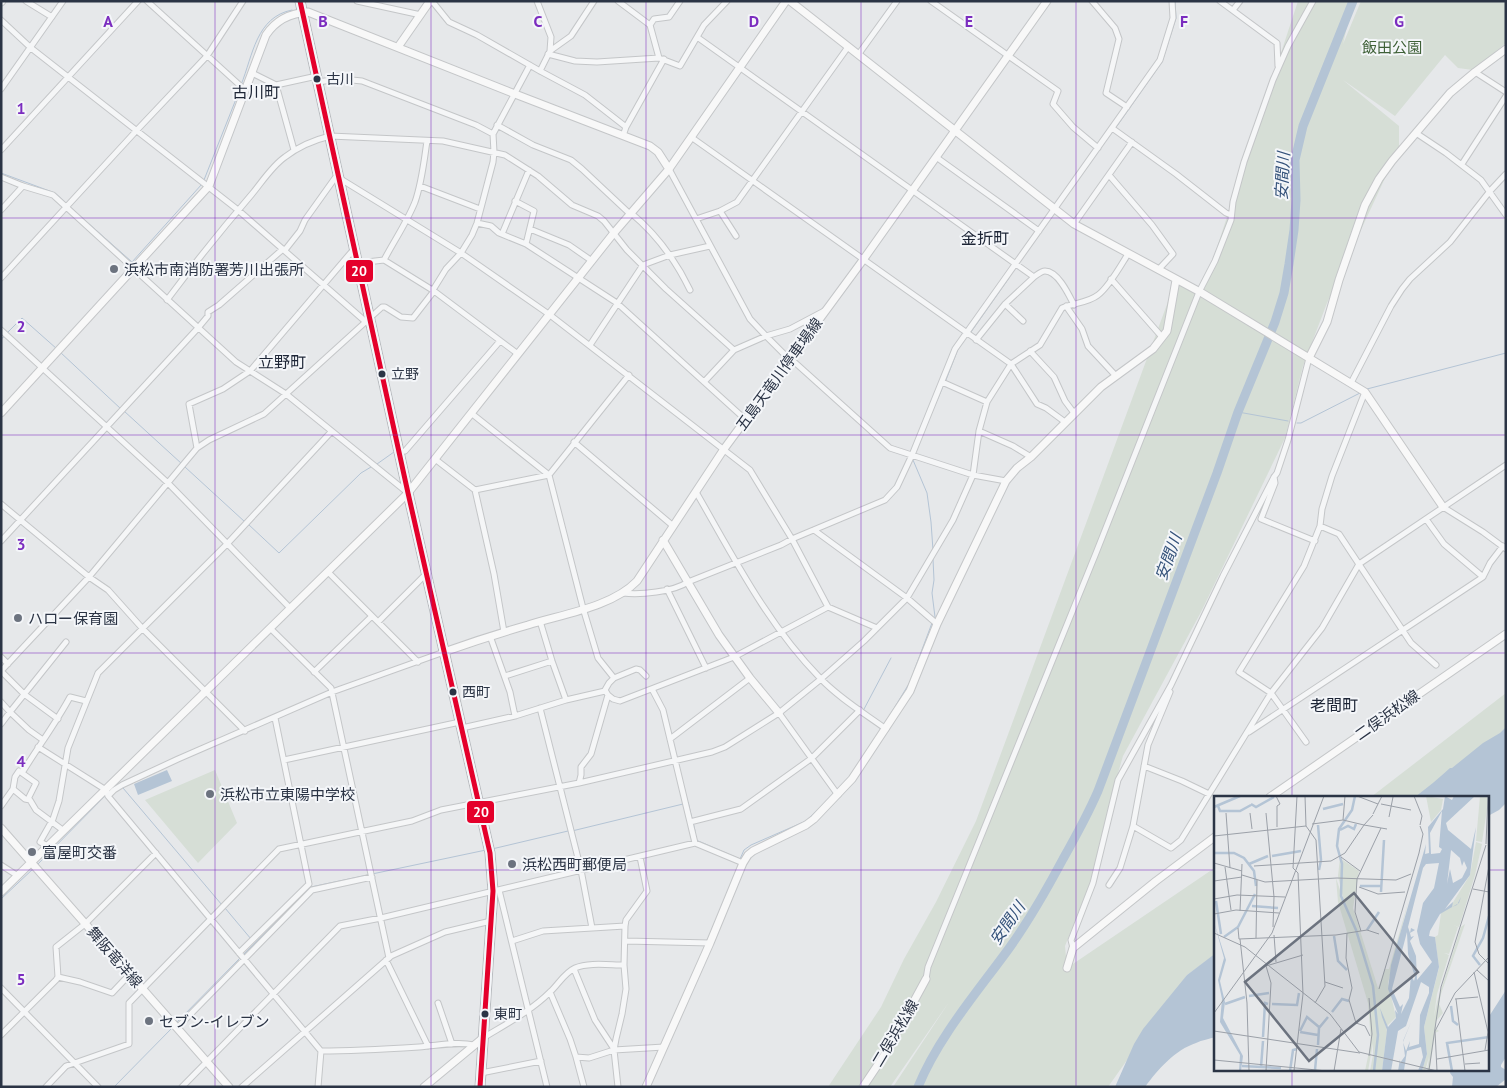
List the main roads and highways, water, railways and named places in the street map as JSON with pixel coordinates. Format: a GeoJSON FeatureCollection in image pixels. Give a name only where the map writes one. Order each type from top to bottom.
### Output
{"type":"FeatureCollection","features":[{"type":"Feature","properties":{"kind":"highway"},"geometry":{"type":"LineString","coordinates":[[300,1],[358,263],[368,321],[490,850],[496,890],[491,921],[480,1087]]}},
{"type":"Feature","properties":{"kind":"water"},"geometry":{"type":"Polygon","coordinates":[[[1506,727],[1506,803],[1499,810],[1490,815],[1490,796],[1416,796],[1483,743],[1506,727]]]}},
{"type":"Feature","properties":{"kind":"water"},"geometry":{"type":"Polygon","coordinates":[[[167,770],[172,781],[138,795],[134,784],[167,770]]]}},
{"type":"Feature","properties":{"kind":"water"},"geometry":{"type":"Polygon","coordinates":[[[1214,955],[1214,1038],[1188,1046],[1174,1055],[1161,1067],[1145,1087],[1115,1087],[1134,1044],[1143,1029],[1187,975],[1214,955]]]}},
{"type":"Feature","properties":{"kind":"water"},"geometry":{"type":"Polygon","coordinates":[[[1506,990],[1506,1057],[1501,1067],[1506,1070],[1506,1079],[1496,1087],[1452,1087],[1453,1077],[1450,1073],[1451,1070],[1490,1070],[1490,1015],[1506,990]]]}},
{"type":"Feature","properties":{"kind":"waterway"},"geometry":{"type":"LineString","coordinates":[[1117,126],[1162,62],[1176,18],[1175,1]]}},
{"type":"Feature","properties":{"kind":"waterway","name":"安間川"},"geometry":{"type":"LineString","coordinates":[[918,1087],[936,1050],[1031,915],[1098,791],[1238,412],[1275,322],[1284,293],[1294,230],[1296,200],[1295,160],[1303,126],[1353,1]]}},
{"type":"Feature","properties":{"kind":"waterway"},"geometry":{"type":"LineString","coordinates":[[241,85],[253,50],[263,29],[280,14],[292,10]]}},
{"type":"Feature","properties":{"kind":"waterway"},"geometry":{"type":"LineString","coordinates":[[204,180],[240,89]]}},
{"type":"Feature","properties":{"kind":"waterway"},"geometry":{"type":"LineString","coordinates":[[1059,206],[1111,133]]}},
{"type":"Feature","properties":{"kind":"waterway"},"geometry":{"type":"LineString","coordinates":[[1,173],[55,193],[67,204]]}},
{"type":"Feature","properties":{"kind":"waterway"},"geometry":{"type":"LineString","coordinates":[[70,207],[132,262],[202,184]]}},
{"type":"Feature","properties":{"kind":"waterway"},"geometry":{"type":"LineString","coordinates":[[1041,232],[1052,216]]}},
{"type":"Feature","properties":{"kind":"waterway"},"geometry":{"type":"LineString","coordinates":[[971,332],[1009,278]]}},
{"type":"Feature","properties":{"kind":"waterway"},"geometry":{"type":"LineString","coordinates":[[7,333],[22,318],[57,349]]}},
{"type":"Feature","properties":{"kind":"waterway"},"geometry":{"type":"LineString","coordinates":[[946,380],[958,349],[968,335]]}},
{"type":"Feature","properties":{"kind":"waterway"},"geometry":{"type":"LineString","coordinates":[[1,339],[5,336]]}},
{"type":"Feature","properties":{"kind":"waterway"},"geometry":{"type":"LineString","coordinates":[[60,352],[121,409]]}},
{"type":"Feature","properties":{"kind":"waterway"},"geometry":{"type":"LineString","coordinates":[[1367,389],[1506,353]]}},
{"type":"Feature","properties":{"kind":"waterway"},"geometry":{"type":"LineString","coordinates":[[926,426],[944,384]]}},
{"type":"Feature","properties":{"kind":"waterway"},"geometry":{"type":"LineString","coordinates":[[1297,423],[1301,423],[1360,393]]}},
{"type":"Feature","properties":{"kind":"waterway"},"geometry":{"type":"LineString","coordinates":[[124,411],[182,464]]}},
{"type":"Feature","properties":{"kind":"waterway"},"geometry":{"type":"LineString","coordinates":[[1238,412],[1288,421]]}},
{"type":"Feature","properties":{"kind":"waterway"},"geometry":{"type":"LineString","coordinates":[[377,464],[394,452]]}},
{"type":"Feature","properties":{"kind":"waterway"},"geometry":{"type":"LineString","coordinates":[[913,460],[927,493],[933,550]]}},
{"type":"Feature","properties":{"kind":"waterway"},"geometry":{"type":"LineString","coordinates":[[185,467],[245,522]]}},
{"type":"Feature","properties":{"kind":"waterway"},"geometry":{"type":"LineString","coordinates":[[248,524],[279,553],[361,473],[371,467]]}},
{"type":"Feature","properties":{"kind":"waterway"},"geometry":{"type":"LineString","coordinates":[[933,559],[934,580],[932,593],[935,617]]}},
{"type":"Feature","properties":{"kind":"waterway"},"geometry":{"type":"LineString","coordinates":[[914,671],[932,623]]}},
{"type":"Feature","properties":{"kind":"waterway"},"geometry":{"type":"LineString","coordinates":[[863,711],[891,658]]}},
{"type":"Feature","properties":{"kind":"waterway"},"geometry":{"type":"LineString","coordinates":[[890,715],[910,682]]}},
{"type":"Feature","properties":{"kind":"waterway"},"geometry":{"type":"LineString","coordinates":[[839,734],[860,714]]}},
{"type":"Feature","properties":{"kind":"waterway"},"geometry":{"type":"LineString","coordinates":[[123,788],[222,905]]}},
{"type":"Feature","properties":{"kind":"waterway"},"geometry":{"type":"LineString","coordinates":[[37,865],[106,795]]}},
{"type":"Feature","properties":{"kind":"waterway"},"geometry":{"type":"LineString","coordinates":[[686,803],[688,802],[692,819]]}},
{"type":"Feature","properties":{"kind":"waterway"},"geometry":{"type":"LineString","coordinates":[[572,831],[683,804]]}},
{"type":"Feature","properties":{"kind":"waterway"},"geometry":{"type":"LineString","coordinates":[[809,818],[821,807]]}},
{"type":"Feature","properties":{"kind":"waterway"},"geometry":{"type":"LineString","coordinates":[[735,813],[747,808]]}},
{"type":"Feature","properties":{"kind":"waterway"},"geometry":{"type":"LineString","coordinates":[[696,840],[740,859],[744,850],[751,845],[806,821]]}},
{"type":"Feature","properties":{"kind":"waterway"},"geometry":{"type":"LineString","coordinates":[[693,822],[695,831]]}},
{"type":"Feature","properties":{"kind":"waterway"},"geometry":{"type":"LineString","coordinates":[[492,849],[568,831]]}},
{"type":"Feature","properties":{"kind":"waterway"},"geometry":{"type":"LineString","coordinates":[[372,874],[486,850]]}},
{"type":"Feature","properties":{"kind":"waterway"},"geometry":{"type":"LineString","coordinates":[[1,899],[34,868]]}},
{"type":"Feature","properties":{"kind":"waterway"},"geometry":{"type":"LineString","coordinates":[[244,954],[311,887],[368,875]]}},
{"type":"Feature","properties":{"kind":"waterway"},"geometry":{"type":"LineString","coordinates":[[225,908],[251,939]]}},
{"type":"Feature","properties":{"kind":"waterway"},"geometry":{"type":"LineString","coordinates":[[177,1022],[241,957]]}},
{"type":"Feature","properties":{"kind":"waterway"},"geometry":{"type":"LineString","coordinates":[[114,1087],[173,1027]]}},
{"type":"Feature","properties":{"kind":"place","name":"古川"},"geometry":{"type":"Point","coordinates":[317,79]}},
{"type":"Feature","properties":{"kind":"place","name":"浜松市南消防署芳川出張所"},"geometry":{"type":"Point","coordinates":[114,269]}},
{"type":"Feature","properties":{"kind":"place","name":"立野"},"geometry":{"type":"Point","coordinates":[382,374]}},
{"type":"Feature","properties":{"kind":"place","name":"ハロー保育園"},"geometry":{"type":"Point","coordinates":[18,618]}},
{"type":"Feature","properties":{"kind":"place","name":"西町"},"geometry":{"type":"Point","coordinates":[453,692]}},
{"type":"Feature","properties":{"kind":"place","name":"浜松市立東陽中学校"},"geometry":{"type":"Point","coordinates":[210,794]}},
{"type":"Feature","properties":{"kind":"place","name":"富屋町交番"},"geometry":{"type":"Point","coordinates":[32,852]}},
{"type":"Feature","properties":{"kind":"place","name":"浜松西町郵便局"},"geometry":{"type":"Point","coordinates":[512,864]}},
{"type":"Feature","properties":{"kind":"place","name":"東町"},"geometry":{"type":"Point","coordinates":[485,1014]}},
{"type":"Feature","properties":{"kind":"place","name":"セブン-イレブン"},"geometry":{"type":"Point","coordinates":[149,1021]}},
{"type":"Feature","properties":{"kind":"district","name":"古川町"},"geometry":{"type":"Point","coordinates":[256,92]}},
{"type":"Feature","properties":{"kind":"district","name":"金折町"},"geometry":{"type":"Point","coordinates":[985,238]}},
{"type":"Feature","properties":{"kind":"district","name":"立野町"},"geometry":{"type":"Point","coordinates":[282,362]}},
{"type":"Feature","properties":{"kind":"district","name":"老間町"},"geometry":{"type":"Point","coordinates":[1334,705]}},
{"type":"Feature","properties":{"kind":"park label","name":"飯田公園"},"geometry":{"type":"Point","coordinates":[1392,47]}}]}
